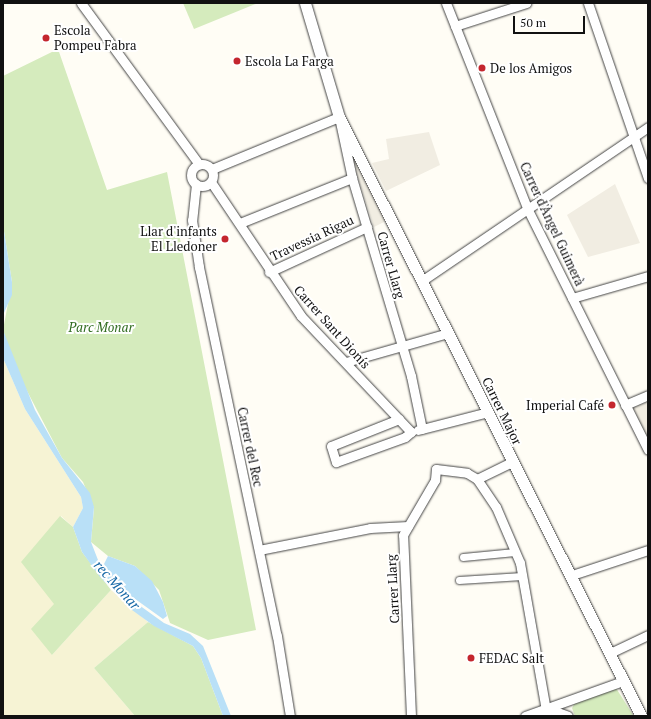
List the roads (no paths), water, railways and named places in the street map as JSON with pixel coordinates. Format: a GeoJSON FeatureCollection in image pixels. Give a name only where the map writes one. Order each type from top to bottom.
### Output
{"type":"FeatureCollection","features":[{"type":"Feature","properties":{"kind":"street"},"geometry":{"type":"LineString","coordinates":[[81,3],[199,164],[212,169],[339,117]]}},
{"type":"Feature","properties":{"kind":"street","name":"Carrer Major"},"geometry":{"type":"LineString","coordinates":[[305,3],[339,117],[352,178],[366,225]]}},
{"type":"Feature","properties":{"kind":"street","name":"Carrer d'Àngel Guimerà"},"geometry":{"type":"LineString","coordinates":[[446,3],[528,210],[648,450]]}},
{"type":"Feature","properties":{"kind":"street"},"geometry":{"type":"LineString","coordinates":[[455,26],[526,3]]}},
{"type":"Feature","properties":{"kind":"street"},"geometry":{"type":"LineString","coordinates":[[588,3],[632,138],[648,178]]}},
{"type":"Feature","properties":{"kind":"street","name":"Carrer Major"},"geometry":{"type":"LineString","coordinates":[[339,117],[423,280],[512,462],[572,575],[641,716]]}},
{"type":"Feature","properties":{"kind":"street"},"geometry":{"type":"LineString","coordinates":[[423,280],[648,127]]}},
{"type":"Feature","properties":{"kind":"street"},"geometry":{"type":"LineString","coordinates":[[199,164],[192,170],[196,184],[204,186],[211,182],[212,169]]}},
{"type":"Feature","properties":{"kind":"street"},"geometry":{"type":"LineString","coordinates":[[240,223],[352,178]]}},
{"type":"Feature","properties":{"kind":"street","name":"Carrer Sant Dionís"},"geometry":{"type":"LineString","coordinates":[[211,182],[240,223],[269,272],[301,316],[346,362],[410,432]]}},
{"type":"Feature","properties":{"kind":"street","name":"Carrer del Rec"},"geometry":{"type":"LineString","coordinates":[[196,184],[192,220],[199,267],[259,550],[290,716]]}},
{"type":"Feature","properties":{"kind":"street","name":"Travessia Rigau"},"geometry":{"type":"LineString","coordinates":[[269,272],[366,225]]}},
{"type":"Feature","properties":{"kind":"street","name":"Carrer Llarg"},"geometry":{"type":"LineString","coordinates":[[366,225],[401,346],[422,430]]}},
{"type":"Feature","properties":{"kind":"street"},"geometry":{"type":"LineString","coordinates":[[572,298],[648,276]]}},
{"type":"Feature","properties":{"kind":"street"},"geometry":{"type":"LineString","coordinates":[[346,362],[448,333]]}},
{"type":"Feature","properties":{"kind":"street"},"geometry":{"type":"LineString","coordinates":[[625,405],[648,395]]}},
{"type":"Feature","properties":{"kind":"street"},"geometry":{"type":"LineString","coordinates":[[399,419],[331,446],[336,462],[405,437],[410,432],[488,412]]}},
{"type":"Feature","properties":{"kind":"street"},"geometry":{"type":"LineString","coordinates":[[512,462],[477,479],[496,506],[515,552],[522,576],[548,713]]}},
{"type":"Feature","properties":{"kind":"street","name":"Carrer Llarg"},"geometry":{"type":"LineString","coordinates":[[411,716],[403,535],[435,480],[436,469],[467,473],[477,479]]}},
{"type":"Feature","properties":{"kind":"street"},"geometry":{"type":"LineString","coordinates":[[259,550],[370,528],[408,526]]}},
{"type":"Feature","properties":{"kind":"street"},"geometry":{"type":"LineString","coordinates":[[572,575],[648,550]]}},
{"type":"Feature","properties":{"kind":"street"},"geometry":{"type":"LineString","coordinates":[[463,557],[515,552]]}},
{"type":"Feature","properties":{"kind":"street"},"geometry":{"type":"LineString","coordinates":[[459,580],[522,576]]}},
{"type":"Feature","properties":{"kind":"street"},"geometry":{"type":"LineString","coordinates":[[610,653],[648,635]]}},
{"type":"Feature","properties":{"kind":"street"},"geometry":{"type":"LineString","coordinates":[[525,716],[548,713],[623,681]]}},
{"type":"Feature","properties":{"kind":"street"},"geometry":{"type":"LineString","coordinates":[[548,713],[568,716]]}},
{"type":"Feature","properties":{"kind":"water"},"geometry":{"type":"Polygon","coordinates":[[[3,225],[12,282],[12,295],[3,315],[3,225]]]}},
{"type":"Feature","properties":{"kind":"water","name":"rec Monar"},"geometry":{"type":"Polygon","coordinates":[[[3,330],[35,410],[62,458],[90,493],[94,507],[91,542],[98,560],[119,586],[104,564],[108,556],[135,566],[152,581],[163,602],[167,616],[163,619],[124,591],[139,605],[164,623],[190,634],[203,646],[231,716],[223,716],[201,658],[193,646],[154,626],[132,610],[100,577],[82,552],[73,527],[83,508],[81,497],[25,409],[3,358],[3,330]]]}},
{"type":"Feature","properties":{"kind":"place","name":"Escola Pompeu Fabra"},"geometry":{"type":"Point","coordinates":[46,38]}},
{"type":"Feature","properties":{"kind":"place","name":"Escola La Farga"},"geometry":{"type":"Point","coordinates":[237,61]}},
{"type":"Feature","properties":{"kind":"place","name":"De los Amigos"},"geometry":{"type":"Point","coordinates":[482,68]}},
{"type":"Feature","properties":{"kind":"place","name":"Llar d'infants El Lledoner"},"geometry":{"type":"Point","coordinates":[225,239]}},
{"type":"Feature","properties":{"kind":"place","name":"Imperial Café"},"geometry":{"type":"Point","coordinates":[612,405]}},
{"type":"Feature","properties":{"kind":"place","name":"FEDAC Salt"},"geometry":{"type":"Point","coordinates":[471,658]}},
{"type":"Feature","properties":{"kind":"park label","name":"Parc Monar"},"geometry":{"type":"Point","coordinates":[101,327]}}]}
